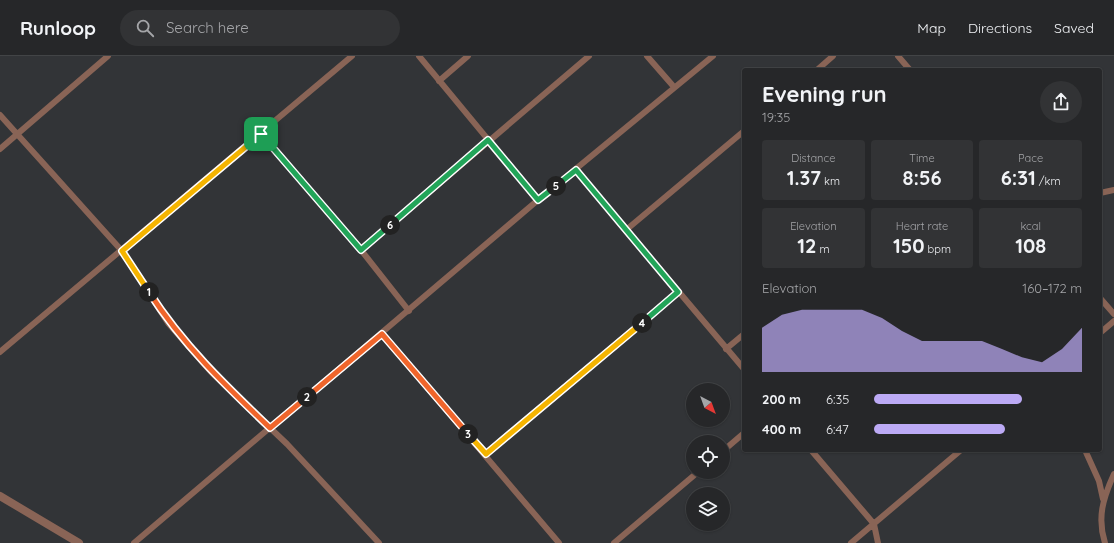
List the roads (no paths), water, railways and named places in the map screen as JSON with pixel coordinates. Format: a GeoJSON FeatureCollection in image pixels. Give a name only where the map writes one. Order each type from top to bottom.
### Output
{"type":"FeatureCollection","features":[{"type":"Feature","properties":{"kind":"street"},"geometry":{"type":"LineString","coordinates":[[0,149],[108,56]]}},
{"type":"Feature","properties":{"kind":"street"},"geometry":{"type":"LineString","coordinates":[[0,352],[122,251],[352,56]]}},
{"type":"Feature","properties":{"kind":"street"},"geometry":{"type":"LineString","coordinates":[[419,56],[538,200]]}},
{"type":"Feature","properties":{"kind":"street"},"geometry":{"type":"LineString","coordinates":[[439,81],[468,56]]}},
{"type":"Feature","properties":{"kind":"street"},"geometry":{"type":"LineString","coordinates":[[361,250],[488,140],[589,56]]}},
{"type":"Feature","properties":{"kind":"street"},"geometry":{"type":"LineString","coordinates":[[647,56],[674,87]]}},
{"type":"Feature","properties":{"kind":"street"},"geometry":{"type":"LineString","coordinates":[[134,543],[538,200],[713,56]]}},
{"type":"Feature","properties":{"kind":"street"},"geometry":{"type":"LineString","coordinates":[[819,68],[833,56]]}},
{"type":"Feature","properties":{"kind":"street"},"geometry":{"type":"LineString","coordinates":[[898,56],[908,68]]}},
{"type":"Feature","properties":{"kind":"street"},"geometry":{"type":"LineString","coordinates":[[0,115],[122,251],[168,323],[211,372],[286,444],[379,543]]}},
{"type":"Feature","properties":{"kind":"street"},"geometry":{"type":"LineString","coordinates":[[261,134],[361,250],[409,311]]}},
{"type":"Feature","properties":{"kind":"street"},"geometry":{"type":"LineString","coordinates":[[626,230],[742,134]]}},
{"type":"Feature","properties":{"kind":"street"},"geometry":{"type":"LineString","coordinates":[[576,170],[742,367]]}},
{"type":"Feature","properties":{"kind":"street"},"geometry":{"type":"LineString","coordinates":[[1102,192],[1114,190]]}},
{"type":"Feature","properties":{"kind":"street"},"geometry":{"type":"LineString","coordinates":[[486,454],[678,292]]}},
{"type":"Feature","properties":{"kind":"street"},"geometry":{"type":"LineString","coordinates":[[1102,300],[1114,314]]}},
{"type":"Feature","properties":{"kind":"street"},"geometry":{"type":"LineString","coordinates":[[1102,331],[1114,321]]}},
{"type":"Feature","properties":{"kind":"street"},"geometry":{"type":"LineString","coordinates":[[382,334],[486,454],[559,543]]}},
{"type":"Feature","properties":{"kind":"street"},"geometry":{"type":"LineString","coordinates":[[726,349],[742,336]]}},
{"type":"Feature","properties":{"kind":"street"},"geometry":{"type":"LineString","coordinates":[[730,445],[742,435]]}},
{"type":"Feature","properties":{"kind":"street"},"geometry":{"type":"LineString","coordinates":[[813,452],[874,524],[878,543]]}},
{"type":"Feature","properties":{"kind":"street"},"geometry":{"type":"LineString","coordinates":[[851,543],[959,452]]}},
{"type":"Feature","properties":{"kind":"street"},"geometry":{"type":"LineString","coordinates":[[1086,452],[1098,480],[1103,499]]}},
{"type":"Feature","properties":{"kind":"street"},"geometry":{"type":"LineString","coordinates":[[1105,543],[1102,534],[1101,513],[1103,499],[1114,474]]}},
{"type":"Feature","properties":{"kind":"street"},"geometry":{"type":"LineString","coordinates":[[614,543],[690,479]]}},
{"type":"Feature","properties":{"kind":"street"},"geometry":{"type":"LineString","coordinates":[[0,496],[79,543]]}}]}
